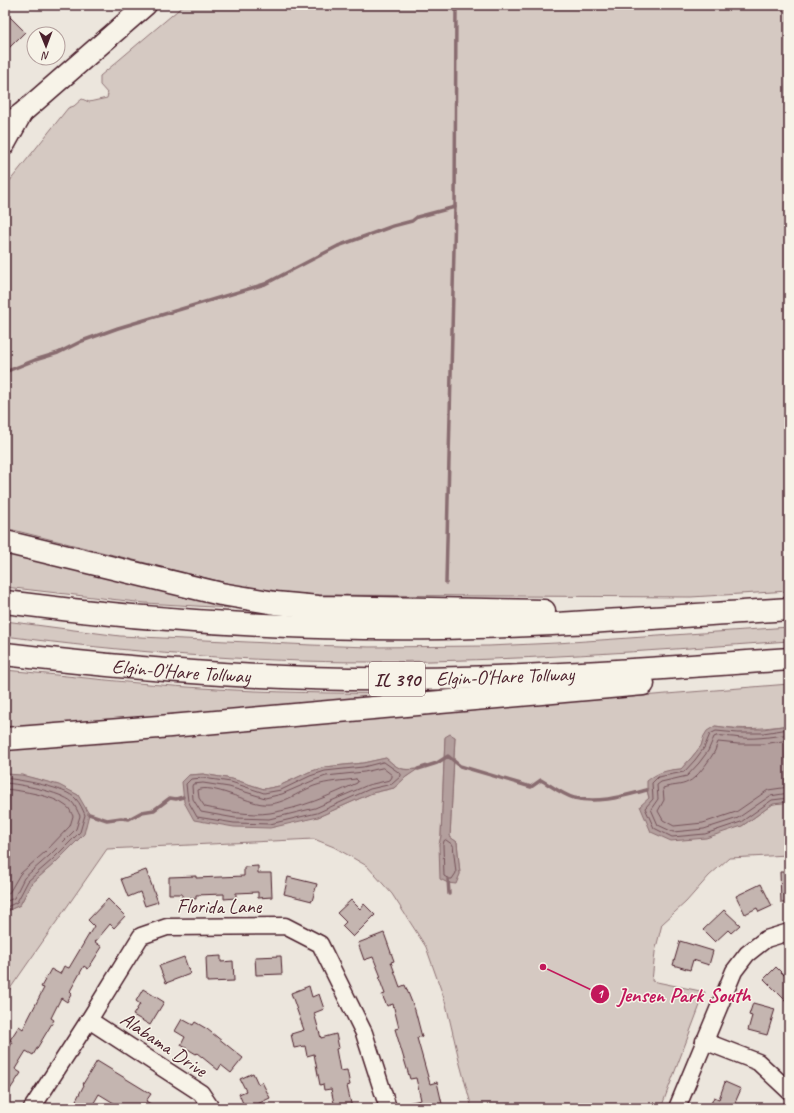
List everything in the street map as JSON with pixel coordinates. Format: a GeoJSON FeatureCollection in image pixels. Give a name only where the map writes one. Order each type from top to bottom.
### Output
{"type":"FeatureCollection","features":[{"type":"Feature","properties":{"kind":"highway"},"geometry":{"type":"LineString","coordinates":[[5,542],[221,594],[275,603],[318,607],[568,611],[610,620]]}},
{"type":"Feature","properties":{"kind":"highway"},"geometry":{"type":"LineString","coordinates":[[5,602],[141,617],[238,624],[325,627],[442,628],[789,609]]}},
{"type":"Feature","properties":{"kind":"highway","name":"Elgin-O'Hare Tollway"},"geometry":{"type":"LineString","coordinates":[[5,654],[93,664],[197,673],[277,677],[411,679],[581,673],[779,660]]}},
{"type":"Feature","properties":{"kind":"highway"},"geometry":{"type":"LineString","coordinates":[[5,739],[159,727],[708,678],[779,660]]}},
{"type":"Feature","properties":{"kind":"main road"},"geometry":{"type":"LineString","coordinates":[[5,126],[22,113],[146,5]]}},
{"type":"Feature","properties":{"kind":"main road"},"geometry":{"type":"LineString","coordinates":[[5,144],[22,113]]}},
{"type":"Feature","properties":{"kind":"street","name":"Florida Lane"},"geometry":{"type":"LineString","coordinates":[[32,1108],[141,936],[167,927],[285,926],[320,944],[364,1033],[388,1108]]}},
{"type":"Feature","properties":{"kind":"street"},"geometry":{"type":"LineString","coordinates":[[677,1108],[734,971],[747,954],[766,939],[789,932]]}},
{"type":"Feature","properties":{"kind":"street","name":"Alabama Drive"},"geometry":{"type":"LineString","coordinates":[[89,1020],[201,1093],[211,1108]]}},
{"type":"Feature","properties":{"kind":"street"},"geometry":{"type":"LineString","coordinates":[[704,1041],[758,1062],[789,1091]]}},
{"type":"Feature","properties":{"kind":"shaded area"},"geometry":{"type":"Polygon","coordinates":[[[184,5],[789,5],[789,591],[691,597],[317,595],[282,592],[234,585],[5,528],[5,187],[68,108],[74,106],[82,99],[89,102],[107,98],[108,94],[100,85],[100,76],[184,5]]]}},
{"type":"Feature","properties":{"kind":"shaded area"},"geometry":{"type":"Polygon","coordinates":[[[5,553],[230,603],[230,608],[145,603],[5,587],[5,553]]]}},
{"type":"Feature","properties":{"kind":"shaded area"},"geometry":{"type":"Polygon","coordinates":[[[5,621],[120,636],[369,647],[489,646],[557,643],[789,627],[789,641],[528,658],[325,662],[188,655],[50,642],[5,636],[5,621]]]}},
{"type":"Feature","properties":{"kind":"shaded area"},"geometry":{"type":"Polygon","coordinates":[[[5,670],[228,690],[408,694],[408,699],[5,728],[5,670]]]}},
{"type":"Feature","properties":{"kind":"shaded area"},"geometry":{"type":"Polygon","coordinates":[[[789,684],[789,725],[752,728],[715,726],[704,736],[701,746],[681,769],[671,770],[647,790],[649,798],[742,826],[773,804],[789,802],[789,855],[729,858],[709,876],[686,902],[662,924],[655,952],[652,981],[705,992],[661,1108],[472,1108],[446,1004],[426,947],[392,894],[367,866],[334,847],[314,839],[107,849],[5,996],[5,912],[20,905],[31,884],[55,863],[78,795],[43,781],[24,776],[5,774],[5,748],[789,684]],[[455,737],[445,738],[441,836],[439,845],[455,884],[460,874],[457,842],[450,837],[455,737]],[[386,758],[363,763],[325,767],[309,772],[279,786],[264,789],[232,779],[203,774],[189,775],[182,782],[318,817],[372,793],[394,788],[417,769],[400,768],[386,758]]]}},
{"type":"Feature","properties":{"kind":"water"},"geometry":{"type":"Polygon","coordinates":[[[789,725],[789,802],[773,804],[742,826],[706,838],[671,841],[651,832],[640,806],[649,798],[647,781],[655,775],[663,772],[681,769],[701,746],[707,731],[715,726],[738,729],[763,729],[789,725]]]}},
{"type":"Feature","properties":{"kind":"water"},"geometry":{"type":"Polygon","coordinates":[[[450,734],[455,737],[450,837],[457,842],[460,874],[456,884],[448,883],[440,879],[439,845],[441,836],[445,737],[450,734]]]}},
{"type":"Feature","properties":{"kind":"water"},"geometry":{"type":"Polygon","coordinates":[[[386,758],[400,768],[408,770],[418,769],[394,788],[372,793],[318,817],[270,828],[234,827],[194,820],[184,802],[182,782],[189,775],[203,774],[232,779],[264,789],[279,786],[309,772],[325,767],[363,763],[386,758]]]}},
{"type":"Feature","properties":{"kind":"water"},"geometry":{"type":"Polygon","coordinates":[[[5,774],[22,775],[59,785],[78,795],[89,814],[84,834],[31,884],[20,905],[5,912],[5,774]]]}},
{"type":"Feature","properties":{"kind":"building"},"geometry":{"type":"Polygon","coordinates":[[[5,12],[25,32],[5,52],[5,12]]]}},
{"type":"Feature","properties":{"kind":"building"},"geometry":{"type":"Polygon","coordinates":[[[258,866],[258,873],[271,873],[272,897],[258,898],[258,892],[236,893],[236,898],[224,899],[224,894],[196,895],[196,899],[182,899],[182,894],[169,894],[169,877],[196,876],[196,878],[244,876],[244,867],[258,866]]]}},
{"type":"Feature","properties":{"kind":"building"},"geometry":{"type":"Polygon","coordinates":[[[146,870],[158,902],[145,906],[140,892],[128,897],[121,879],[146,870]]]}},
{"type":"Feature","properties":{"kind":"building"},"geometry":{"type":"Polygon","coordinates":[[[780,872],[789,872],[789,903],[781,903],[780,872]]]}},
{"type":"Feature","properties":{"kind":"building"},"geometry":{"type":"Polygon","coordinates":[[[288,877],[317,884],[312,901],[284,894],[288,877]]]}},
{"type":"Feature","properties":{"kind":"building"},"geometry":{"type":"Polygon","coordinates":[[[761,884],[772,906],[759,912],[757,908],[745,914],[736,896],[761,884]]]}},
{"type":"Feature","properties":{"kind":"building"},"geometry":{"type":"Polygon","coordinates":[[[108,899],[125,916],[114,928],[110,924],[95,942],[102,947],[88,969],[84,966],[70,991],[72,993],[67,1002],[61,998],[51,1018],[54,1020],[33,1055],[26,1051],[15,1069],[21,1073],[5,1097],[5,1054],[13,1042],[10,1040],[19,1026],[23,1029],[44,988],[41,987],[51,969],[60,974],[64,966],[69,968],[94,926],[88,920],[108,899]]]}},
{"type":"Feature","properties":{"kind":"building"},"geometry":{"type":"Polygon","coordinates":[[[351,900],[360,909],[364,904],[375,915],[353,937],[342,926],[346,922],[337,913],[351,900]]]}},
{"type":"Feature","properties":{"kind":"building"},"geometry":{"type":"Polygon","coordinates":[[[724,910],[740,925],[731,933],[728,930],[715,942],[703,930],[724,910]]]}},
{"type":"Feature","properties":{"kind":"building"},"geometry":{"type":"Polygon","coordinates":[[[384,933],[394,961],[391,962],[400,987],[405,985],[415,1010],[422,1037],[417,1038],[430,1084],[437,1082],[443,1108],[403,1108],[402,1104],[421,1100],[416,1078],[410,1079],[395,1029],[399,1028],[393,1004],[387,1006],[382,995],[385,994],[379,978],[381,977],[373,957],[364,960],[358,943],[384,933]]]}},
{"type":"Feature","properties":{"kind":"building"},"geometry":{"type":"Polygon","coordinates":[[[680,941],[713,951],[709,965],[693,960],[690,970],[673,965],[680,941]]]}},
{"type":"Feature","properties":{"kind":"building"},"geometry":{"type":"Polygon","coordinates":[[[221,956],[221,962],[233,961],[234,981],[207,982],[206,957],[221,956]]]}},
{"type":"Feature","properties":{"kind":"building"},"geometry":{"type":"Polygon","coordinates":[[[281,956],[282,974],[256,975],[255,957],[281,956]]]}},
{"type":"Feature","properties":{"kind":"building"},"geometry":{"type":"Polygon","coordinates":[[[184,957],[190,974],[166,983],[159,966],[184,957]]]}},
{"type":"Feature","properties":{"kind":"building"},"geometry":{"type":"Polygon","coordinates":[[[776,967],[784,975],[789,970],[789,1004],[764,979],[776,967]]]}},
{"type":"Feature","properties":{"kind":"building"},"geometry":{"type":"Polygon","coordinates":[[[309,986],[312,997],[319,994],[324,1009],[314,1013],[321,1038],[336,1034],[339,1048],[336,1049],[340,1071],[347,1070],[350,1085],[347,1086],[352,1108],[335,1108],[331,1089],[324,1090],[323,1084],[320,1085],[314,1054],[307,1056],[305,1046],[294,1048],[291,1034],[304,1030],[291,993],[309,986]]]}},
{"type":"Feature","properties":{"kind":"building"},"geometry":{"type":"Polygon","coordinates":[[[143,989],[164,1002],[150,1025],[133,1015],[140,1004],[136,1001],[143,989]]]}},
{"type":"Feature","properties":{"kind":"building"},"geometry":{"type":"Polygon","coordinates":[[[753,1003],[775,1009],[767,1035],[748,1030],[752,1016],[749,1015],[753,1003]]]}},
{"type":"Feature","properties":{"kind":"building"},"geometry":{"type":"Polygon","coordinates":[[[182,1019],[193,1025],[195,1022],[207,1029],[243,1058],[231,1073],[221,1065],[218,1070],[197,1053],[196,1054],[181,1045],[185,1037],[175,1031],[182,1019]]]}},
{"type":"Feature","properties":{"kind":"building"},"geometry":{"type":"Polygon","coordinates":[[[97,1061],[151,1094],[146,1101],[157,1108],[122,1108],[99,1094],[91,1108],[72,1108],[84,1085],[83,1084],[97,1061]]]}},
{"type":"Feature","properties":{"kind":"building"},"geometry":{"type":"Polygon","coordinates":[[[253,1073],[258,1084],[262,1082],[270,1098],[249,1108],[245,1108],[239,1094],[246,1091],[240,1079],[253,1073]]]}},
{"type":"Feature","properties":{"kind":"building"},"geometry":{"type":"Polygon","coordinates":[[[725,1082],[741,1089],[734,1105],[741,1108],[709,1108],[714,1097],[719,1099],[725,1082]]]}},
{"type":"Feature","properties":{"kind":"waterway"},"geometry":{"type":"LineString","coordinates":[[446,583],[455,207],[456,5]]}},
{"type":"Feature","properties":{"kind":"waterway"},"geometry":{"type":"LineString","coordinates":[[5,372],[58,353],[82,341],[118,328],[265,284],[338,246],[393,226],[412,221],[417,217],[455,207]]}},
{"type":"Feature","properties":{"kind":"waterway"},"geometry":{"type":"LineString","coordinates":[[418,769],[437,763],[448,756],[460,766],[531,787],[541,780],[565,795],[583,800],[602,800],[647,790]]}},
{"type":"Feature","properties":{"kind":"waterway"},"geometry":{"type":"LineString","coordinates":[[89,814],[107,820],[121,818],[129,819],[142,812],[154,810],[170,798],[176,799],[183,797]]}},
{"type":"Feature","properties":{"kind":"waterway"},"geometry":{"type":"LineString","coordinates":[[448,879],[449,894]]}},
{"type":"Feature","properties":{"kind":"place","name":"Jensen Park South"},"geometry":{"type":"Point","coordinates":[543,967]}}]}
